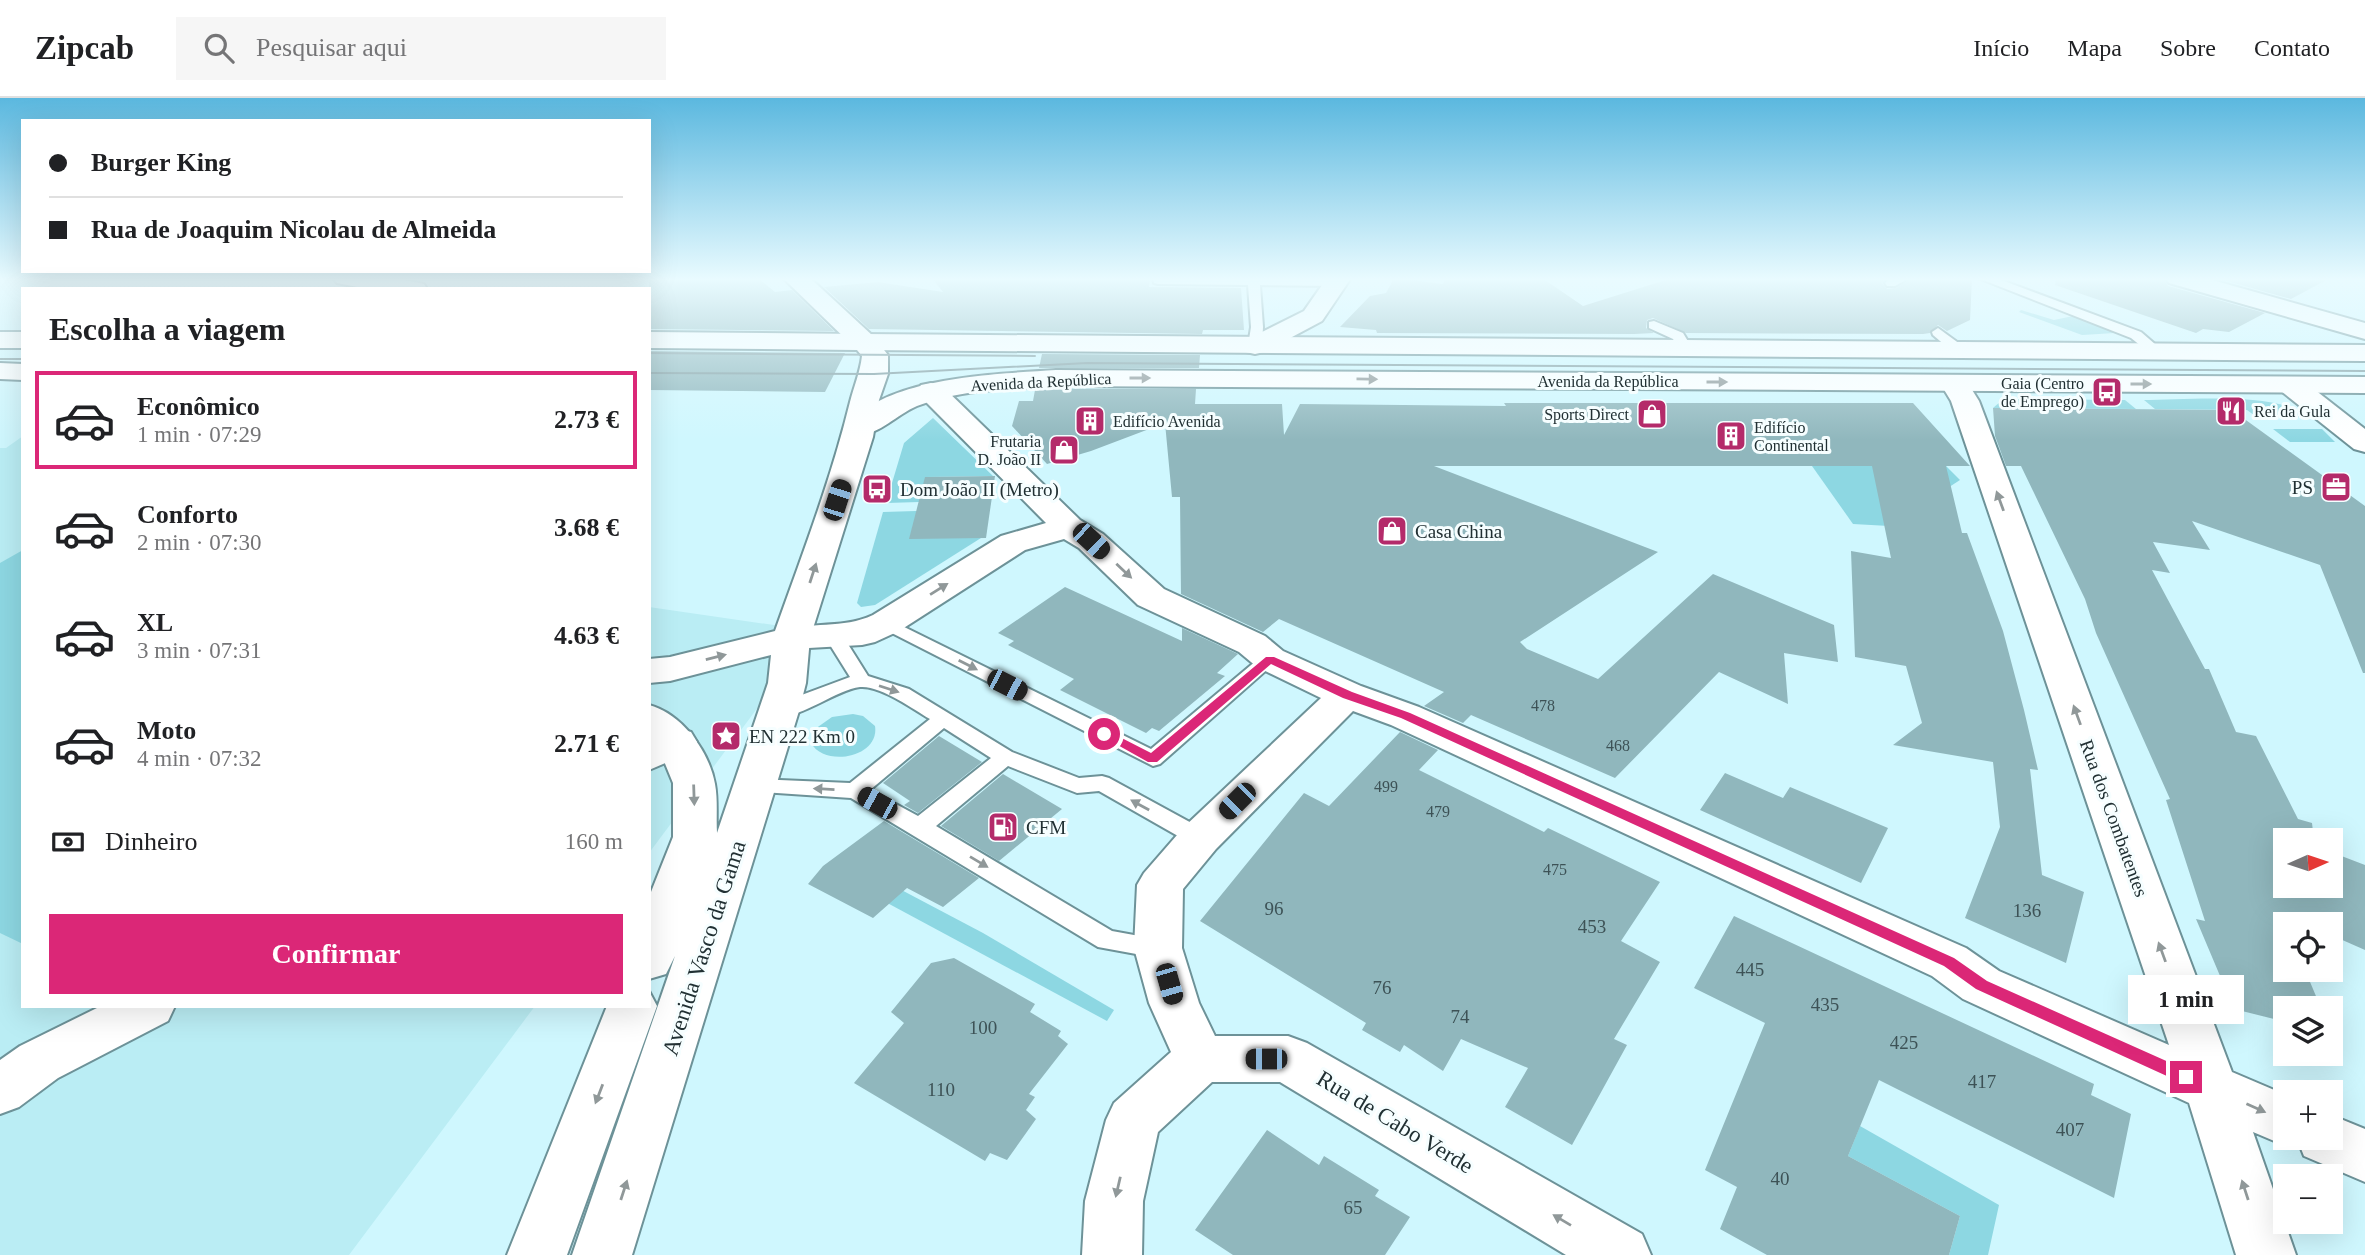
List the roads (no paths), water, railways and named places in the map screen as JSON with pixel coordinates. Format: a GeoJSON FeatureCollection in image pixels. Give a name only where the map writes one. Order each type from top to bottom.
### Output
{"type":"FeatureCollection","features":[{"type":"Feature","properties":{"kind":"main road"},"geometry":{"type":"LineString","coordinates":[[853,332],[864,342]]}},
{"type":"Feature","properties":{"kind":"main road"},"geometry":{"type":"LineString","coordinates":[[1255,346],[1282,332]]}},
{"type":"Feature","properties":{"kind":"main road"},"geometry":{"type":"LineString","coordinates":[[1331,332],[1356,346]]}},
{"type":"Feature","properties":{"kind":"main road"},"geometry":{"type":"LineString","coordinates":[[2333,332],[2354,353]]}},
{"type":"Feature","properties":{"kind":"main road","name":"Avenida da República"},"geometry":{"type":"LineString","coordinates":[[651,340],[1356,346],[1684,339],[1957,366],[2291,385],[2365,385]]}},
{"type":"Feature","properties":{"kind":"main road"},"geometry":{"type":"LineString","coordinates":[[0,340],[21,340]]}},
{"type":"Feature","properties":{"kind":"main road","name":"Avenida Vasco da Gama"},"geometry":{"type":"LineString","coordinates":[[603,1255],[756,786],[787,683],[791,638],[861,428],[875,355],[864,342]]}},
{"type":"Feature","properties":{"kind":"main road","name":"Avenida da República"},"geometry":{"type":"LineString","coordinates":[[861,428],[895,404],[931,391],[1056,377],[1957,366],[2156,351],[2354,353]]}},
{"type":"Feature","properties":{"kind":"main road"},"geometry":{"type":"LineString","coordinates":[[2221,352],[2265,370],[2291,385],[2365,443]]}},
{"type":"Feature","properties":{"kind":"main road","name":"Rua dos Combatentes"},"geometry":{"type":"LineString","coordinates":[[1957,366],[1965,401],[2211,1088],[2266,1255]]}},
{"type":"Feature","properties":{"kind":"main road"},"geometry":{"type":"LineString","coordinates":[[0,372],[21,372]]}},
{"type":"Feature","properties":{"kind":"main road"},"geometry":{"type":"LineString","coordinates":[[931,391],[1068,527],[1091,541],[1152,597],[1252,645],[1270,659],[1348,695],[1405,716],[1911,944],[1949,962],[1982,985],[2273,1115]]}},
{"type":"Feature","properties":{"kind":"main road"},"geometry":{"type":"LineString","coordinates":[[651,671],[670,669],[791,638],[862,634],[886,623],[1013,543],[1068,527]]}},
{"type":"Feature","properties":{"kind":"main road"},"geometry":{"type":"LineString","coordinates":[[1112,1255],[1114,1201],[1133,1120],[1200,1059],[1174,1003],[1158,948],[1160,885],[1200,838],[1348,695]]}},
{"type":"Feature","properties":{"kind":"main road","name":"Avenida Vasco da Gama"},"geometry":{"type":"LineString","coordinates":[[651,955],[695,837],[694,783],[659,739]]}},
{"type":"Feature","properties":{"kind":"main road"},"geometry":{"type":"LineString","coordinates":[[0,1090],[39,1062],[146,1008]]}},
{"type":"Feature","properties":{"kind":"main road"},"geometry":{"type":"LineString","coordinates":[[537,1255],[631,1008]]}},
{"type":"Feature","properties":{"kind":"main road","name":"Rua de Cabo Verde"},"geometry":{"type":"LineString","coordinates":[[1200,1059],[1288,1059],[1621,1255]]}},
{"type":"Feature","properties":{"kind":"main road"},"geometry":{"type":"LineString","coordinates":[[2343,1146],[2365,1156]]}},
{"type":"Feature","properties":{"kind":"lane"},"geometry":{"type":"LineString","coordinates":[[1255,346],[1256,332]]}},
{"type":"Feature","properties":{"kind":"lane"},"geometry":{"type":"LineString","coordinates":[[1669,332],[1684,339]]}},
{"type":"Feature","properties":{"kind":"lane"},"geometry":{"type":"LineString","coordinates":[[1938,332],[1957,366]]}},
{"type":"Feature","properties":{"kind":"lane"},"geometry":{"type":"LineString","coordinates":[[2128,332],[2156,351]]}},
{"type":"Feature","properties":{"kind":"lane"},"geometry":{"type":"LineString","coordinates":[[886,623],[1153,759],[1270,659]]}},
{"type":"Feature","properties":{"kind":"lane"},"geometry":{"type":"LineString","coordinates":[[834,637],[861,680]]}},
{"type":"Feature","properties":{"kind":"lane"},"geometry":{"type":"LineString","coordinates":[[779,711],[861,680],[902,693],[1005,757],[1077,786],[1102,783],[1200,838]]}},
{"type":"Feature","properties":{"kind":"lane"},"geometry":{"type":"LineString","coordinates":[[855,791],[943,719]]}},
{"type":"Feature","properties":{"kind":"lane"},"geometry":{"type":"LineString","coordinates":[[920,827],[1005,757]]}},
{"type":"Feature","properties":{"kind":"lane"},"geometry":{"type":"LineString","coordinates":[[756,786],[855,791],[1107,940],[1158,948]]}},
{"type":"Feature","properties":{"kind":"tram line"},"geometry":{"type":"LineString","coordinates":[[651,353],[1035,356]]}},
{"type":"Feature","properties":{"kind":"tram line"},"geometry":{"type":"LineString","coordinates":[[0,359],[21,359]]}},
{"type":"Feature","properties":{"kind":"tram line"},"geometry":{"type":"LineString","coordinates":[[651,373],[874,374],[1087,363],[2365,371]]}},
{"type":"Feature","properties":{"kind":"place","name":"Gaia (Centro de Emprego)"},"geometry":{"type":"Point","coordinates":[2107,392]}},
{"type":"Feature","properties":{"kind":"place","name":"Rei da Gula"},"geometry":{"type":"Point","coordinates":[2231,411]}},
{"type":"Feature","properties":{"kind":"place","name":"Sports Direct"},"geometry":{"type":"Point","coordinates":[1652,414]}},
{"type":"Feature","properties":{"kind":"place","name":"Edifício Avenida"},"geometry":{"type":"Point","coordinates":[1090,421]}},
{"type":"Feature","properties":{"kind":"place","name":"Edifício Continental"},"geometry":{"type":"Point","coordinates":[1731,436]}},
{"type":"Feature","properties":{"kind":"place","name":"Frutaria D. João II"},"geometry":{"type":"Point","coordinates":[1064,450]}},
{"type":"Feature","properties":{"kind":"place","name":"PS"},"geometry":{"type":"Point","coordinates":[2336,487]}},
{"type":"Feature","properties":{"kind":"place","name":"Dom João II (Metro)"},"geometry":{"type":"Point","coordinates":[877,489]}},
{"type":"Feature","properties":{"kind":"place","name":"Casa China"},"geometry":{"type":"Point","coordinates":[1392,531]}},
{"type":"Feature","properties":{"kind":"place","name":"EN 222 Km 0"},"geometry":{"type":"Point","coordinates":[726,736]}},
{"type":"Feature","properties":{"kind":"place","name":"CFM"},"geometry":{"type":"Point","coordinates":[1003,827]}}]}
